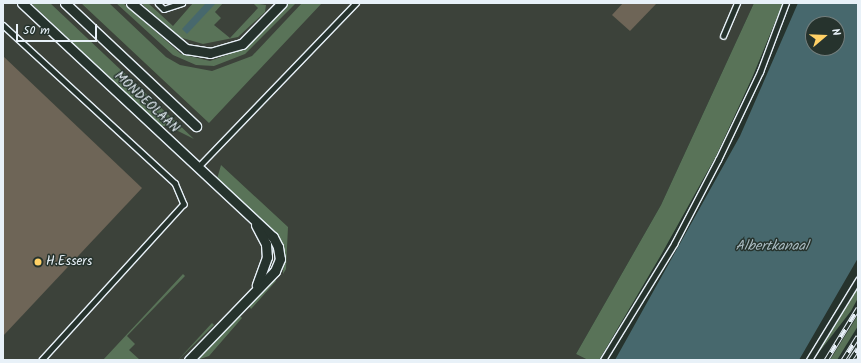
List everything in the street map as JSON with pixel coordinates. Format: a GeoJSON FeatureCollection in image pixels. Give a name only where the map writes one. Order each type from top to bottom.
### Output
{"type":"FeatureCollection","features":[{"type":"Feature","properties":{"kind":"street","name":"MONDEOLAAN"},"geometry":{"type":"LineString","coordinates":[[22,3],[253,220],[266,244],[267,257],[264,272],[250,297],[189,360]]}},
{"type":"Feature","properties":{"kind":"street"},"geometry":{"type":"LineString","coordinates":[[65,3],[196,126]]}},
{"type":"Feature","properties":{"kind":"street"},"geometry":{"type":"LineString","coordinates":[[131,3],[186,48],[210,53],[242,44],[282,3]]}},
{"type":"Feature","properties":{"kind":"lane"},"geometry":{"type":"LineString","coordinates":[[158,3],[164,9],[182,3]]}},
{"type":"Feature","properties":{"kind":"lane"},"geometry":{"type":"LineString","coordinates":[[196,168],[356,3]]}},
{"type":"Feature","properties":{"kind":"lane"},"geometry":{"type":"LineString","coordinates":[[723,36],[737,3]]}},
{"type":"Feature","properties":{"kind":"lane"},"geometry":{"type":"LineString","coordinates":[[603,360],[674,244],[718,160],[760,72],[786,3]]}},
{"type":"Feature","properties":{"kind":"lane"},"geometry":{"type":"LineString","coordinates":[[3,25],[175,182],[184,204],[42,360]]}},
{"type":"Feature","properties":{"kind":"lane"},"geometry":{"type":"LineString","coordinates":[[809,360],[858,280]]}},
{"type":"Feature","properties":{"kind":"shaded area"},"geometry":{"type":"Polygon","coordinates":[[[3,3],[754,3],[661,205],[576,354],[588,360],[3,360],[3,3]]]}},
{"type":"Feature","properties":{"kind":"green space"},"geometry":{"type":"Polygon","coordinates":[[[31,3],[50,3],[194,139],[168,126],[160,126],[31,3]]]}},
{"type":"Feature","properties":{"kind":"green space"},"geometry":{"type":"Polygon","coordinates":[[[81,3],[109,3],[166,57],[180,65],[212,71],[252,56],[302,3],[322,3],[209,123],[81,3]]]}},
{"type":"Feature","properties":{"kind":"green space"},"geometry":{"type":"Polygon","coordinates":[[[116,3],[123,3],[181,54],[210,61],[244,49],[288,3],[296,3],[245,54],[214,66],[196,65],[173,55],[116,3]]]}},
{"type":"Feature","properties":{"kind":"green space"},"geometry":{"type":"Polygon","coordinates":[[[141,3],[148,3],[173,26],[193,3],[223,3],[215,12],[221,18],[214,25],[230,38],[258,8],[253,3],[266,5],[265,12],[238,37],[203,44],[179,37],[141,3]]]}},
{"type":"Feature","properties":{"kind":"green space"},"geometry":{"type":"Polygon","coordinates":[[[754,3],[783,3],[752,78],[716,156],[661,255],[599,360],[588,360],[576,354],[661,205],[754,3]]]}},
{"type":"Feature","properties":{"kind":"green space"},"geometry":{"type":"Polygon","coordinates":[[[221,165],[288,227],[286,269],[283,274],[284,253],[280,240],[217,179],[221,165]]]}},
{"type":"Feature","properties":{"kind":"green space"},"geometry":{"type":"Polygon","coordinates":[[[183,274],[185,276],[127,336],[135,344],[129,350],[140,360],[103,360],[183,274]]]}},
{"type":"Feature","properties":{"kind":"green space"},"geometry":{"type":"Polygon","coordinates":[[[274,279],[276,281],[251,309],[249,306],[274,279]]]}},
{"type":"Feature","properties":{"kind":"green space"},"geometry":{"type":"Polygon","coordinates":[[[858,284],[858,298],[851,311],[813,360],[858,284]]]}},
{"type":"Feature","properties":{"kind":"green space"},"geometry":{"type":"Polygon","coordinates":[[[239,315],[242,318],[209,356],[197,360],[239,315]]]}},
{"type":"Feature","properties":{"kind":"green space"},"geometry":{"type":"Polygon","coordinates":[[[858,315],[858,326],[837,360],[830,360],[858,315]]]}},
{"type":"Feature","properties":{"kind":"green space"},"geometry":{"type":"Polygon","coordinates":[[[212,323],[214,325],[178,360],[212,323]]]}},
{"type":"Feature","properties":{"kind":"water"},"geometry":{"type":"Polygon","coordinates":[[[206,3],[216,3],[187,34],[182,29],[206,3]]]}},
{"type":"Feature","properties":{"kind":"water","name":"Albertkanaal"},"geometry":{"type":"Polygon","coordinates":[[[798,3],[858,3],[858,258],[799,360],[615,360],[740,136],[798,3]]]}},
{"type":"Feature","properties":{"kind":"building"},"geometry":{"type":"Polygon","coordinates":[[[623,3],[657,3],[630,31],[612,15],[623,3]]]}},
{"type":"Feature","properties":{"kind":"building","name":"H.Essers"},"geometry":{"type":"Polygon","coordinates":[[[3,56],[142,188],[3,336],[3,56]]]}},
{"type":"Feature","properties":{"kind":"railway"},"geometry":{"type":"LineString","coordinates":[[826,360],[858,308]]}},
{"type":"Feature","properties":{"kind":"railway"},"geometry":{"type":"LineString","coordinates":[[843,360],[858,336]]}},
{"type":"Feature","properties":{"kind":"railway"},"geometry":{"type":"LineString","coordinates":[[850,360],[858,348]]}},
{"type":"Feature","properties":{"kind":"place","name":"H.Essers"},"geometry":{"type":"Point","coordinates":[38,262]}}]}
